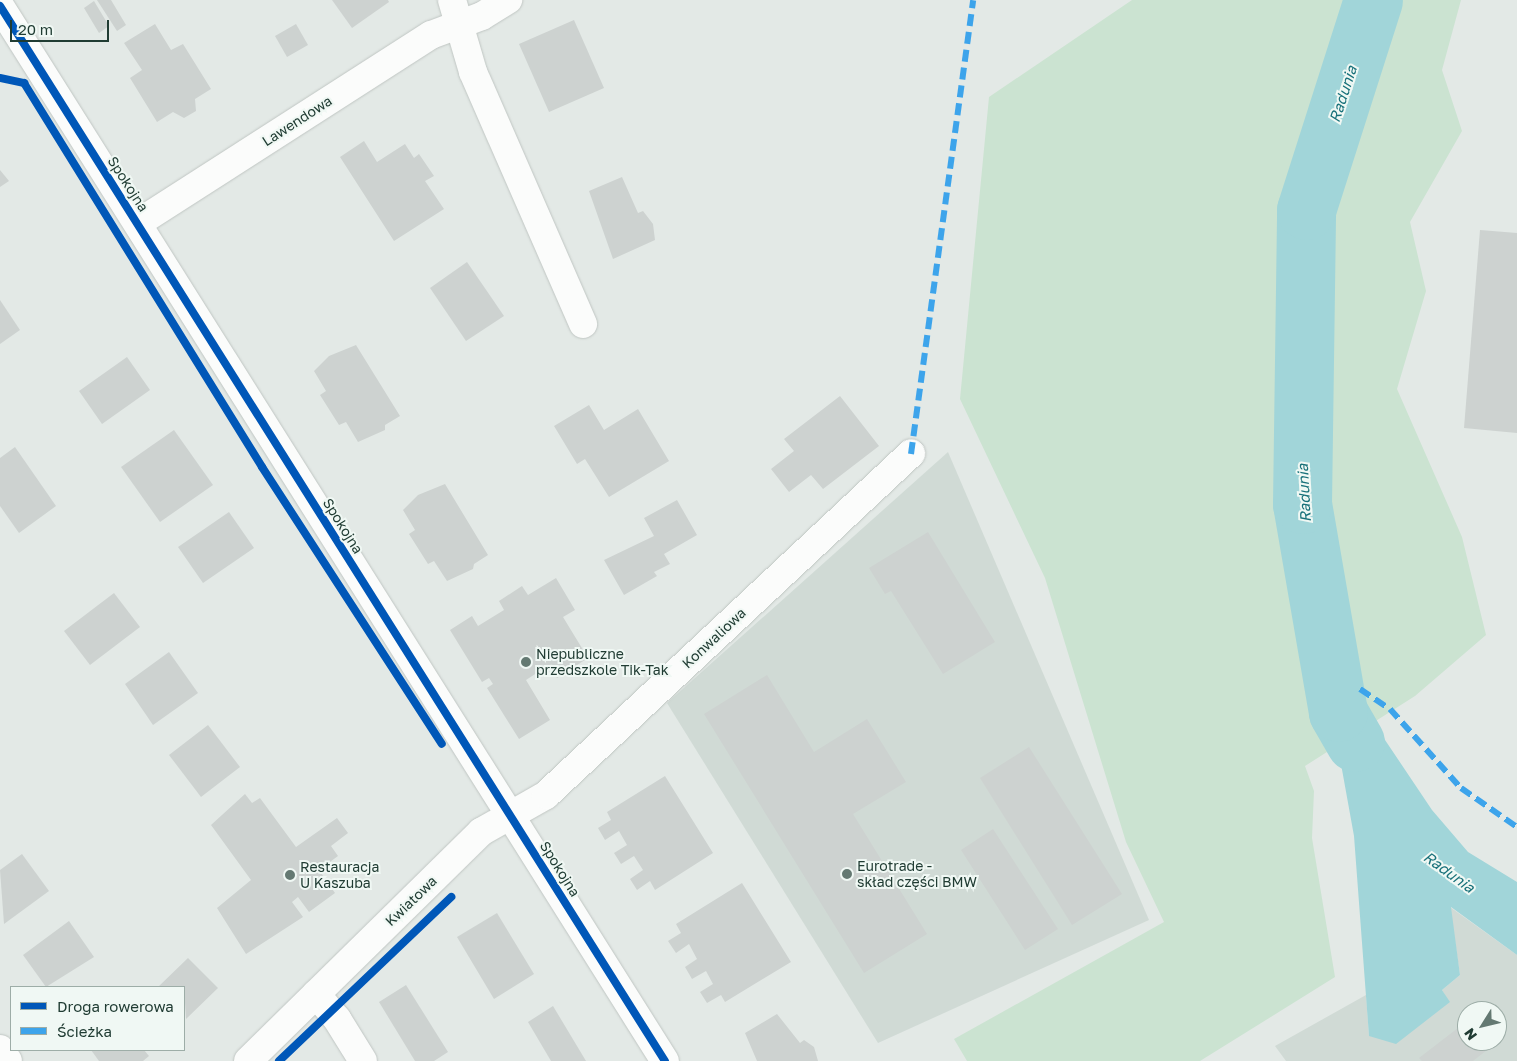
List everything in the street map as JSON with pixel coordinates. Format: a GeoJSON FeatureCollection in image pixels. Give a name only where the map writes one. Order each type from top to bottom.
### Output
{"type":"FeatureCollection","features":[{"type":"Feature","properties":{"kind":"street"},"geometry":{"type":"LineString","coordinates":[[508,0],[482,16],[455,12],[473,72],[583,324]]}},
{"type":"Feature","properties":{"kind":"street","name":"Spokojna"},"geometry":{"type":"LineString","coordinates":[[0,6],[9,39],[138,223],[665,1061]]}},
{"type":"Feature","properties":{"kind":"street","name":"Lawendowa"},"geometry":{"type":"LineString","coordinates":[[138,223],[431,35],[455,12]]}},
{"type":"Feature","properties":{"kind":"street","name":"Konwaliowa"},"geometry":{"type":"LineString","coordinates":[[510,813],[546,795],[911,454]]}},
{"type":"Feature","properties":{"kind":"street","name":"Kwiatowa"},"geometry":{"type":"LineString","coordinates":[[248,1061],[482,832],[510,813]]}},
{"type":"Feature","properties":{"kind":"street"},"geometry":{"type":"LineString","coordinates":[[316,994],[337,1019],[363,1061]]}},
{"type":"Feature","properties":{"kind":"street"},"geometry":{"type":"LineString","coordinates":[[0,1049],[8,1061]]}},
{"type":"Feature","properties":{"kind":"shaded area"},"geometry":{"type":"Polygon","coordinates":[[[948,452],[1149,920],[878,1043],[667,703],[948,452]]]}},
{"type":"Feature","properties":{"kind":"shaded area"},"geometry":{"type":"Polygon","coordinates":[[[1450,907],[1517,955],[1517,1061],[1286,1061],[1275,1046],[1366,995],[1369,1036],[1449,1002],[1442,990],[1460,975],[1450,907]]]}},
{"type":"Feature","properties":{"kind":"green space"},"geometry":{"type":"Polygon","coordinates":[[[1132,0],[1461,0],[1442,70],[1462,131],[1410,222],[1426,291],[1397,389],[1462,537],[1486,635],[1415,696],[1305,766],[1314,791],[1312,838],[1335,977],[1200,1061],[967,1061],[954,1039],[1164,922],[1126,842],[1045,578],[960,399],[989,97],[1132,0]]]}},
{"type":"Feature","properties":{"kind":"water"},"geometry":{"type":"Polygon","coordinates":[[[1347,663],[1379,731],[1432,810],[1468,852],[1517,882],[1517,955],[1451,907],[1460,975],[1442,990],[1450,1002],[1396,1044],[1369,1036],[1354,836],[1341,764],[1323,715],[1318,668],[1347,663]]]}},
{"type":"Feature","properties":{"kind":"building"},"geometry":{"type":"Polygon","coordinates":[[[97,0],[111,0],[126,25],[117,31],[97,0]]]}},
{"type":"Feature","properties":{"kind":"building"},"geometry":{"type":"Polygon","coordinates":[[[332,0],[388,0],[389,2],[352,28],[332,0]]]}},
{"type":"Feature","properties":{"kind":"building"},"geometry":{"type":"Polygon","coordinates":[[[94,1],[109,26],[99,33],[84,8],[94,1]]]}},
{"type":"Feature","properties":{"kind":"building"},"geometry":{"type":"Polygon","coordinates":[[[574,20],[604,88],[549,112],[519,44],[574,20]]]}},
{"type":"Feature","properties":{"kind":"building"},"geometry":{"type":"Polygon","coordinates":[[[155,24],[171,50],[183,44],[211,89],[195,99],[196,111],[184,118],[173,112],[157,122],[130,78],[142,70],[124,43],[155,24]]]}},
{"type":"Feature","properties":{"kind":"building"},"geometry":{"type":"Polygon","coordinates":[[[296,24],[308,45],[287,57],[275,36],[296,24]]]}},
{"type":"Feature","properties":{"kind":"building"},"geometry":{"type":"Polygon","coordinates":[[[364,141],[377,162],[405,144],[414,158],[419,154],[434,176],[425,181],[444,209],[394,241],[340,157],[364,141]]]}},
{"type":"Feature","properties":{"kind":"building"},"geometry":{"type":"Polygon","coordinates":[[[0,170],[9,181],[0,187],[0,170]]]}},
{"type":"Feature","properties":{"kind":"building"},"geometry":{"type":"Polygon","coordinates":[[[622,177],[638,213],[643,211],[653,224],[655,240],[613,259],[589,191],[622,177]]]}},
{"type":"Feature","properties":{"kind":"building"},"geometry":{"type":"Polygon","coordinates":[[[1480,230],[1517,233],[1517,433],[1464,428],[1480,230]]]}},
{"type":"Feature","properties":{"kind":"building"},"geometry":{"type":"Polygon","coordinates":[[[467,262],[504,316],[466,341],[430,288],[467,262]]]}},
{"type":"Feature","properties":{"kind":"building"},"geometry":{"type":"Polygon","coordinates":[[[0,300],[20,330],[0,344],[0,300]]]}},
{"type":"Feature","properties":{"kind":"building"},"geometry":{"type":"Polygon","coordinates":[[[356,345],[400,416],[385,425],[385,430],[358,442],[346,422],[339,425],[320,395],[326,391],[314,371],[329,356],[356,345]]]}},
{"type":"Feature","properties":{"kind":"building"},"geometry":{"type":"Polygon","coordinates":[[[127,357],[150,390],[102,424],[79,391],[127,357]]]}},
{"type":"Feature","properties":{"kind":"building"},"geometry":{"type":"Polygon","coordinates":[[[840,396],[879,446],[823,489],[811,475],[789,492],[771,469],[794,451],[784,439],[840,396]]]}},
{"type":"Feature","properties":{"kind":"building"},"geometry":{"type":"Polygon","coordinates":[[[589,405],[604,430],[638,409],[669,461],[609,497],[585,459],[577,464],[554,426],[589,405]]]}},
{"type":"Feature","properties":{"kind":"building"},"geometry":{"type":"Polygon","coordinates":[[[174,430],[213,485],[160,522],[121,467],[174,430]]]}},
{"type":"Feature","properties":{"kind":"building"},"geometry":{"type":"Polygon","coordinates":[[[15,447],[56,506],[19,533],[0,506],[0,458],[15,447]]]}},
{"type":"Feature","properties":{"kind":"building"},"geometry":{"type":"Polygon","coordinates":[[[445,484],[488,555],[474,564],[473,569],[447,581],[434,561],[428,564],[409,534],[415,530],[403,510],[418,495],[445,484]]]}},
{"type":"Feature","properties":{"kind":"building"},"geometry":{"type":"Polygon","coordinates":[[[677,500],[697,535],[664,554],[670,564],[654,572],[657,576],[624,595],[604,560],[654,536],[644,518],[677,500]]]}},
{"type":"Feature","properties":{"kind":"building"},"geometry":{"type":"Polygon","coordinates":[[[229,512],[254,548],[203,583],[178,547],[229,512]]]}},
{"type":"Feature","properties":{"kind":"building"},"geometry":{"type":"Polygon","coordinates":[[[928,532],[995,642],[943,674],[891,591],[885,594],[869,568],[928,532]]]}},
{"type":"Feature","properties":{"kind":"building","name":"Niepubliczne przedszkole Tik-Tak"},"geometry":{"type":"Polygon","coordinates":[[[556,578],[575,610],[563,617],[588,658],[557,678],[549,665],[526,680],[550,720],[519,739],[487,688],[493,684],[489,678],[482,682],[450,630],[472,616],[478,626],[504,610],[499,601],[522,586],[528,595],[556,578]]]}},
{"type":"Feature","properties":{"kind":"building"},"geometry":{"type":"Polygon","coordinates":[[[114,593],[140,627],[90,665],[64,631],[114,593]]]}},
{"type":"Feature","properties":{"kind":"building"},"geometry":{"type":"Polygon","coordinates":[[[169,652],[198,693],[153,725],[125,684],[169,652]]]}},
{"type":"Feature","properties":{"kind":"building","name":"Eurotrade - skład części BMW"},"geometry":{"type":"Polygon","coordinates":[[[767,675],[814,752],[867,719],[906,782],[853,814],[927,934],[864,973],[704,714],[767,675]]]}},
{"type":"Feature","properties":{"kind":"building"},"geometry":{"type":"Polygon","coordinates":[[[208,725],[240,767],[201,797],[169,755],[208,725]]]}},
{"type":"Feature","properties":{"kind":"building"},"geometry":{"type":"Polygon","coordinates":[[[1029,747],[1122,894],[1072,925],[980,778],[1029,747]]]}},
{"type":"Feature","properties":{"kind":"building"},"geometry":{"type":"Polygon","coordinates":[[[665,776],[713,853],[655,890],[650,881],[637,890],[630,879],[643,870],[634,856],[621,864],[614,853],[627,845],[619,831],[605,840],[598,828],[611,820],[607,812],[665,776]]]}},
{"type":"Feature","properties":{"kind":"building"},"geometry":{"type":"Polygon","coordinates":[[[245,794],[252,803],[260,798],[296,847],[337,818],[348,833],[331,846],[338,856],[319,870],[335,893],[309,912],[298,897],[292,902],[303,917],[246,954],[217,908],[251,880],[211,825],[245,794]]]}},
{"type":"Feature","properties":{"kind":"building"},"geometry":{"type":"Polygon","coordinates":[[[993,829],[1058,929],[1025,950],[961,850],[993,829]]]}},
{"type":"Feature","properties":{"kind":"building"},"geometry":{"type":"Polygon","coordinates":[[[22,854],[49,891],[4,924],[0,870],[22,854]]]}},
{"type":"Feature","properties":{"kind":"building"},"geometry":{"type":"Polygon","coordinates":[[[742,883],[791,962],[725,1002],[721,995],[707,1003],[700,992],[713,984],[706,971],[692,979],[685,967],[697,959],[689,944],[676,953],[668,941],[681,933],[676,924],[742,883]]]}},
{"type":"Feature","properties":{"kind":"building"},"geometry":{"type":"Polygon","coordinates":[[[497,913],[534,974],[494,999],[457,937],[497,913]]]}},
{"type":"Feature","properties":{"kind":"building"},"geometry":{"type":"Polygon","coordinates":[[[69,921],[94,957],[45,986],[23,955],[69,921]]]}},
{"type":"Feature","properties":{"kind":"building"},"geometry":{"type":"Polygon","coordinates":[[[188,958],[218,988],[186,1019],[185,986],[159,986],[188,958]]]}},
{"type":"Feature","properties":{"kind":"building"},"geometry":{"type":"Polygon","coordinates":[[[406,985],[448,1052],[434,1061],[415,1061],[379,1002],[406,985]]]}},
{"type":"Feature","properties":{"kind":"building"},"geometry":{"type":"Polygon","coordinates":[[[553,1006],[586,1061],[551,1061],[528,1022],[553,1006]]]}},
{"type":"Feature","properties":{"kind":"building"},"geometry":{"type":"Polygon","coordinates":[[[777,1014],[800,1043],[804,1040],[814,1047],[818,1061],[757,1061],[745,1033],[777,1014]]]}},
{"type":"Feature","properties":{"kind":"building"},"geometry":{"type":"Polygon","coordinates":[[[1457,1029],[1457,1051],[1486,1051],[1473,1061],[1422,1061],[1419,1058],[1457,1029]]]}},
{"type":"Feature","properties":{"kind":"building"},"geometry":{"type":"Polygon","coordinates":[[[92,1051],[145,1051],[149,1056],[143,1061],[99,1061],[92,1051]]]}},
{"type":"Feature","properties":{"kind":"waterway","name":"Radunia"},"geometry":{"type":"LineString","coordinates":[[1355,742],[1338,712],[1302,504],[1306,210],[1373,0]]}},
{"type":"Feature","properties":{"kind":"marked path"},"geometry":{"type":"LineString","coordinates":[[911,454],[973,0]]}},
{"type":"Feature","properties":{"kind":"marked path"},"geometry":{"type":"LineString","coordinates":[[1360,689],[1390,709],[1461,788],[1517,827]]}},
{"type":"Feature","properties":{"kind":"cycle path"},"geometry":{"type":"LineString","coordinates":[[0,6],[665,1061]]}},
{"type":"Feature","properties":{"kind":"cycle path"},"geometry":{"type":"LineString","coordinates":[[0,78],[24,83],[262,467],[442,744]]}},
{"type":"Feature","properties":{"kind":"cycle path"},"geometry":{"type":"LineString","coordinates":[[279,1061],[451,897]]}},
{"type":"Feature","properties":{"kind":"place","name":"Niepubliczne przedszkole Tik-Tak"},"geometry":{"type":"Point","coordinates":[526,662]}},
{"type":"Feature","properties":{"kind":"place","name":"Eurotrade - skład części BMW"},"geometry":{"type":"Point","coordinates":[847,874]}},
{"type":"Feature","properties":{"kind":"place","name":"Restauracja U Kaszuba"},"geometry":{"type":"Point","coordinates":[290,875]}}]}
